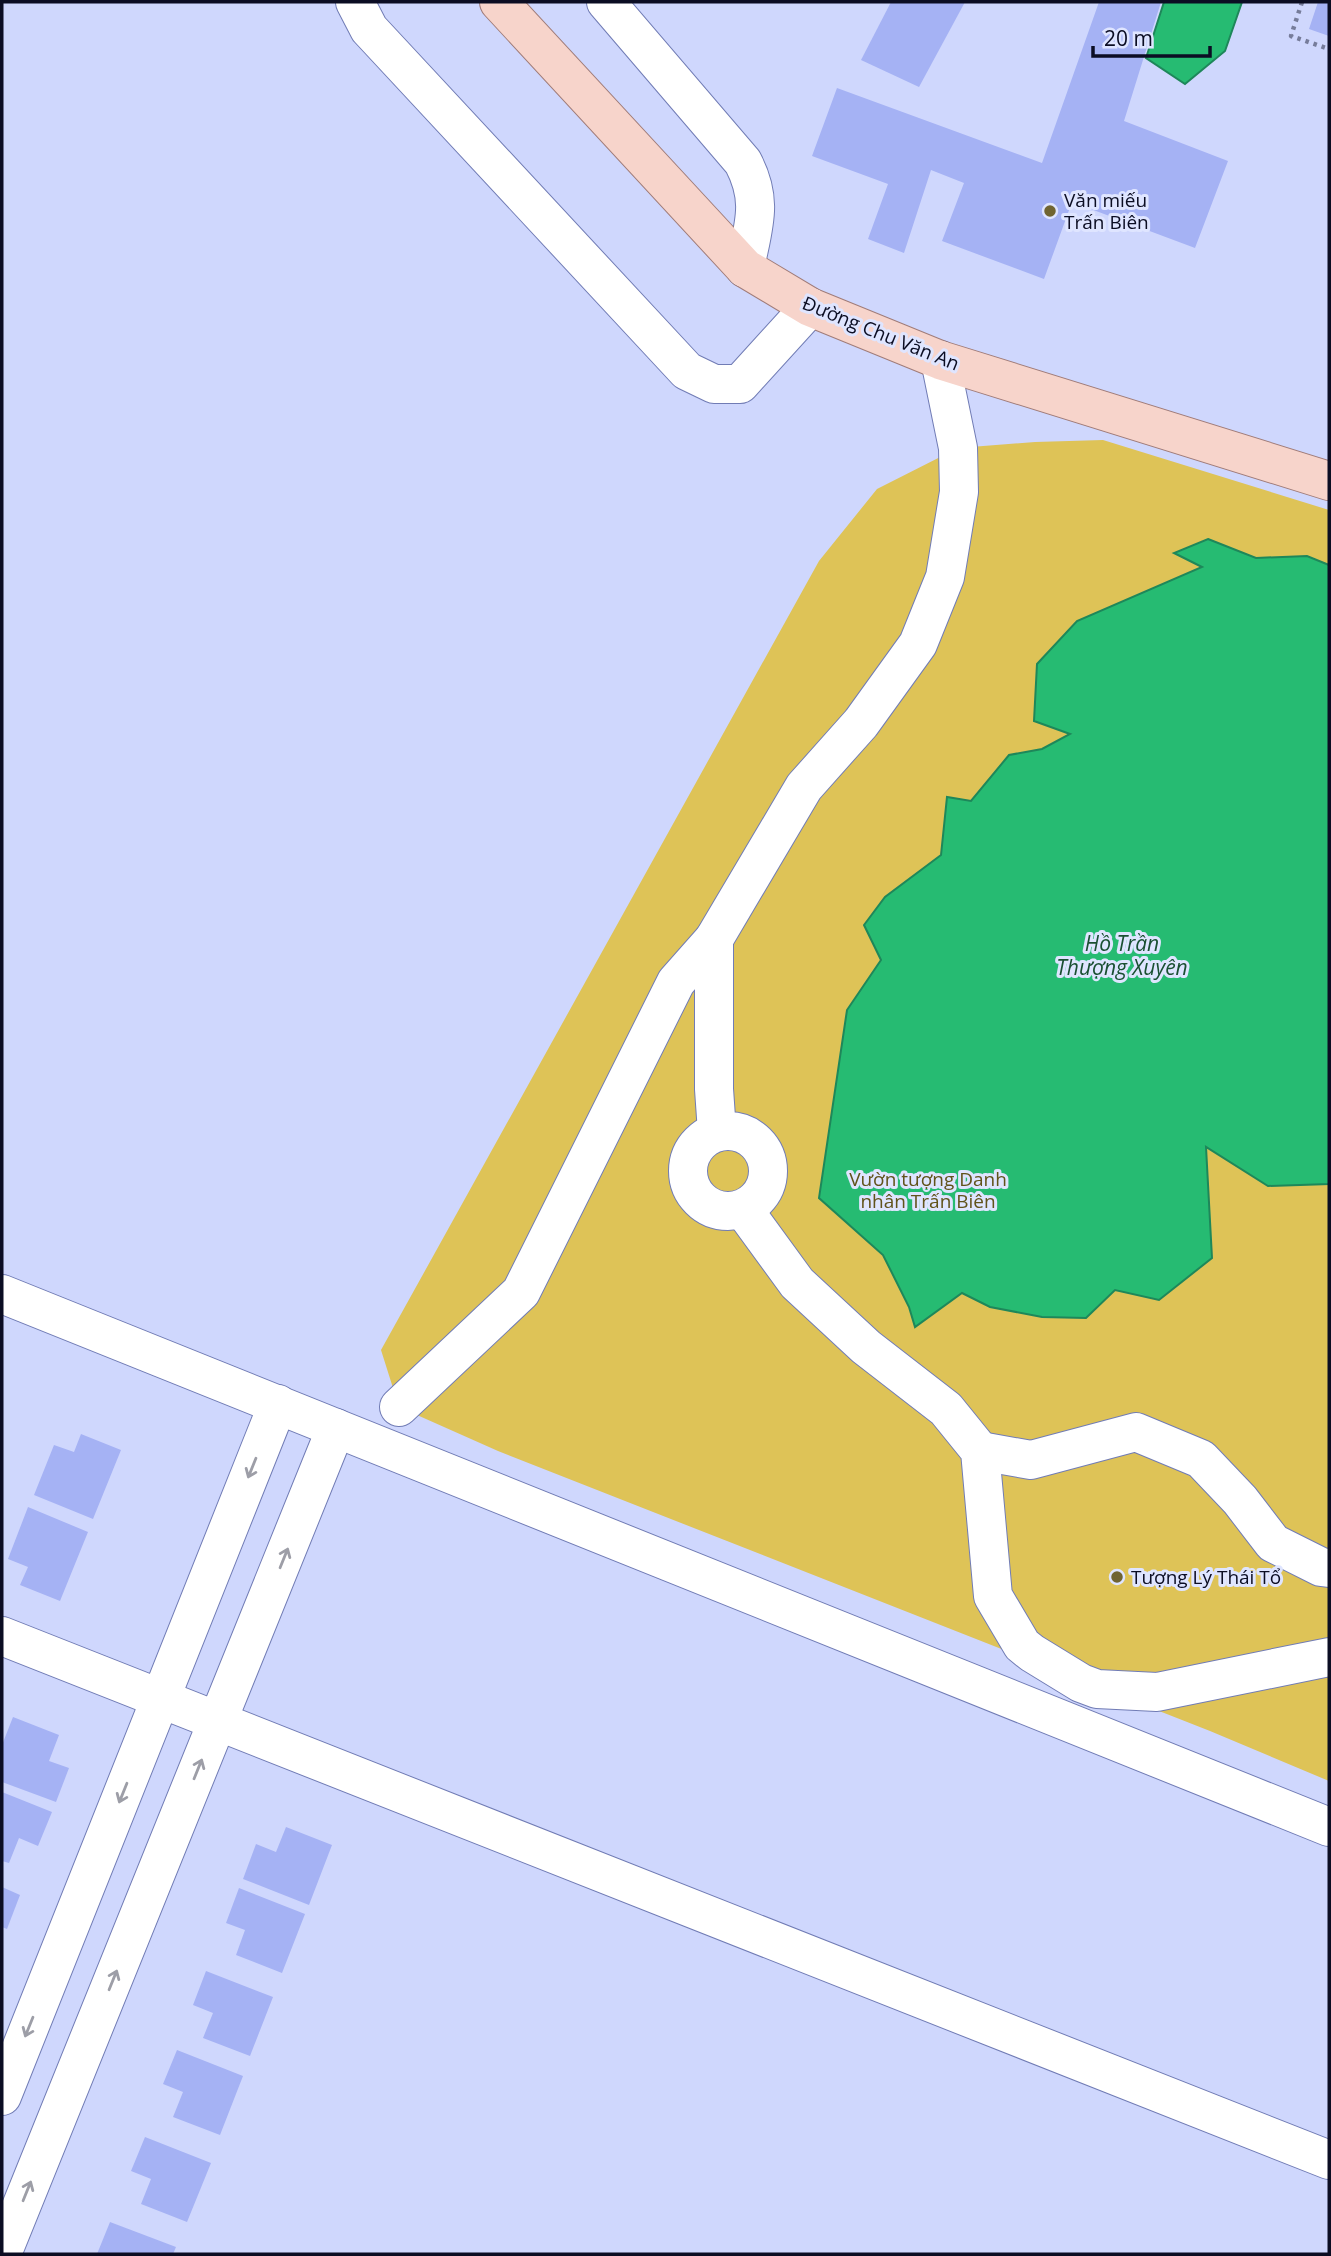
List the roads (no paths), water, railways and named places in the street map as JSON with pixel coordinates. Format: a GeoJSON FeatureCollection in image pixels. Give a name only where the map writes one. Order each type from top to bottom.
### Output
{"type":"FeatureCollection","features":[{"type":"Feature","properties":{"kind":"main road","name":"Đường Chu Văn An"},"geometry":{"type":"LineString","coordinates":[[499,2],[745,268],[810,307],[940,360],[1329,481]]}},
{"type":"Feature","properties":{"kind":"street"},"geometry":{"type":"LineString","coordinates":[[355,2],[369,29],[687,371],[714,383],[740,384],[810,307]]}},
{"type":"Feature","properties":{"kind":"street"},"geometry":{"type":"LineString","coordinates":[[606,2],[743,162],[753,181],[756,206],[745,268]]}},
{"type":"Feature","properties":{"kind":"street"},"geometry":{"type":"LineString","coordinates":[[399,1407],[521,1292],[676,982],[714,939],[804,787],[861,723],[919,645],[945,576],[959,492],[958,449],[940,360]]}},
{"type":"Feature","properties":{"kind":"street"},"geometry":{"type":"LineString","coordinates":[[714,939],[714,1089],[717,1132]]}},
{"type":"Feature","properties":{"kind":"street"},"geometry":{"type":"LineString","coordinates":[[730,1130],[743,1133],[755,1141],[764,1152],[769,1168],[767,1185],[758,1200],[743,1209],[726,1212],[710,1208],[696,1197],[689,1182],[687,1166],[693,1150],[705,1137],[717,1132],[730,1130]]}},
{"type":"Feature","properties":{"kind":"street"},"geometry":{"type":"LineString","coordinates":[[743,1209],[797,1283],[866,1347],[946,1409],[980,1451],[993,1596],[1022,1645],[1081,1683],[1097,1689],[1157,1692],[1329,1657]]}},
{"type":"Feature","properties":{"kind":"street"},"geometry":{"type":"LineString","coordinates":[[2,1294],[1329,1827]]}},
{"type":"Feature","properties":{"kind":"street"},"geometry":{"type":"LineString","coordinates":[[2,2096],[278,1404]]}},
{"type":"Feature","properties":{"kind":"street"},"geometry":{"type":"LineString","coordinates":[[2,2254],[336,1428]]}},
{"type":"Feature","properties":{"kind":"street"},"geometry":{"type":"LineString","coordinates":[[980,1451],[1031,1460],[1136,1433],[1202,1459],[1240,1500],[1273,1543],[1321,1567],[1329,1568]]}},
{"type":"Feature","properties":{"kind":"street"},"geometry":{"type":"LineString","coordinates":[[2,1636],[1329,2160]]}},
{"type":"Feature","properties":{"kind":"water"},"geometry":{"type":"Polygon","coordinates":[[[1164,2],[1242,2],[1225,51],[1185,84],[1146,58],[1164,2]]]}},
{"type":"Feature","properties":{"kind":"water","name":"Hồ Trần Thượng Xuyên"},"geometry":{"type":"Polygon","coordinates":[[[1208,539],[1256,558],[1307,556],[1329,565],[1329,1184],[1268,1186],[1206,1147],[1212,1258],[1159,1300],[1115,1290],[1086,1318],[1042,1317],[990,1307],[962,1293],[915,1327],[909,1307],[883,1255],[819,1198],[847,1010],[881,960],[864,925],[885,897],[941,855],[947,797],[971,801],[1009,755],[1042,749],[1070,734],[1034,721],[1037,664],[1077,621],[1202,567],[1174,553],[1208,539]]]}},
{"type":"Feature","properties":{"kind":"place","name":"Văn miếu Trấn Biên"},"geometry":{"type":"Point","coordinates":[1050,211]}},
{"type":"Feature","properties":{"kind":"place","name":"Tượng Lý Thái Tổ"},"geometry":{"type":"Point","coordinates":[1117,1577]}},
{"type":"Feature","properties":{"kind":"park label","name":"Vườn tượng Danh nhân Trấn Biên"},"geometry":{"type":"Point","coordinates":[928,1190]}}]}
